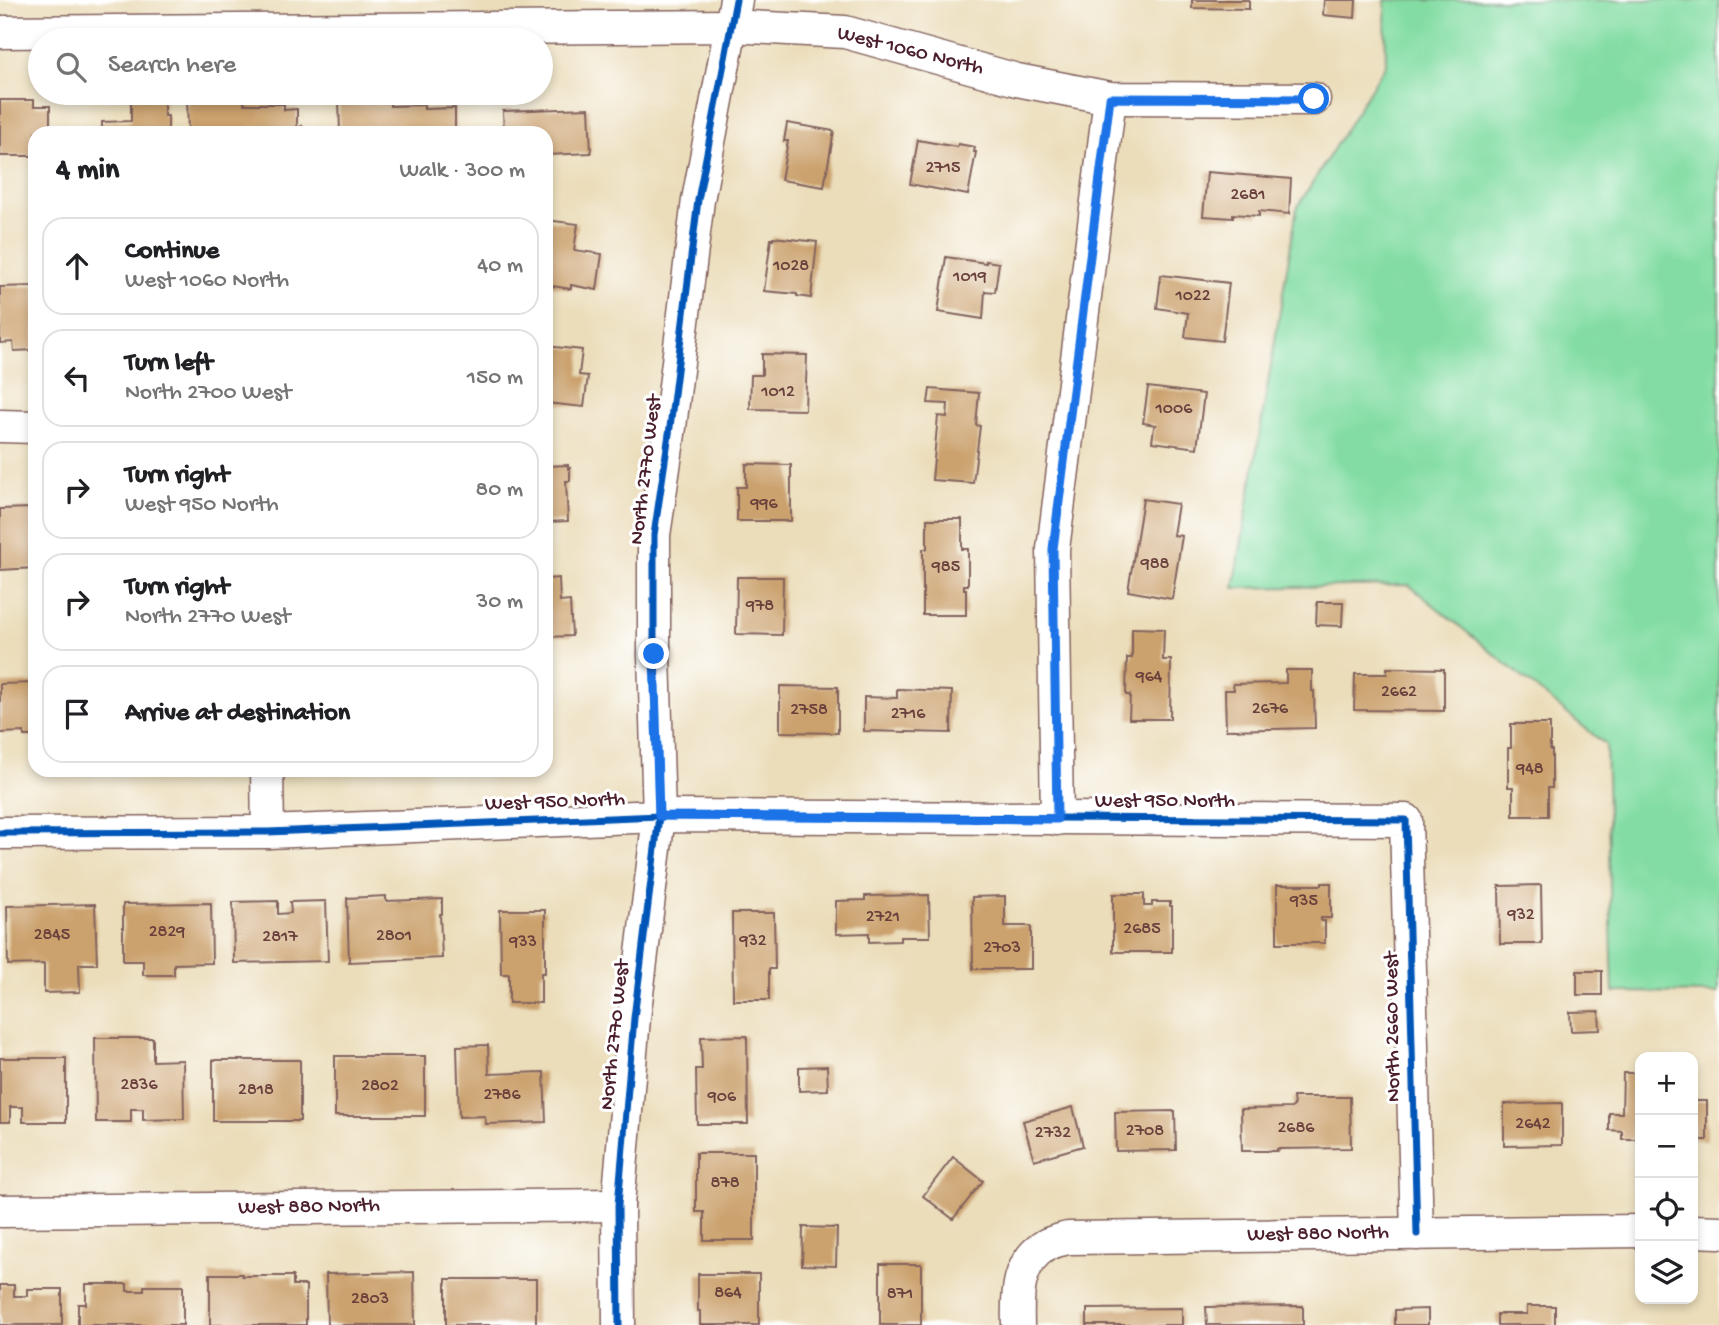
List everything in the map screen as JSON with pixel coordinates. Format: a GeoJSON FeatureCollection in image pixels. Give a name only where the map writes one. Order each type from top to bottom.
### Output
{"type":"FeatureCollection","features":[{"type":"Feature","properties":{"kind":"street","name":"West 1060 North"},"geometry":{"type":"LineString","coordinates":[[154,28],[733,13],[845,32],[1017,80],[1110,98],[1314,99]]}},
{"type":"Feature","properties":{"kind":"street","name":"North 2770 West"},"geometry":{"type":"LineString","coordinates":[[619,1325],[618,1205],[634,1018],[659,816],[653,535],[670,427],[698,200],[733,13]]}},
{"type":"Feature","properties":{"kind":"street","name":"West 1060 North"},"geometry":{"type":"LineString","coordinates":[[0,32],[28,31]]}},
{"type":"Feature","properties":{"kind":"street"},"geometry":{"type":"LineString","coordinates":[[1057,819],[1053,549],[1110,98]]}},
{"type":"Feature","properties":{"kind":"street"},"geometry":{"type":"LineString","coordinates":[[0,426],[28,427]]}},
{"type":"Feature","properties":{"kind":"street"},"geometry":{"type":"LineString","coordinates":[[267,777],[268,832]]}},
{"type":"Feature","properties":{"kind":"street","name":"West 950 North"},"geometry":{"type":"LineString","coordinates":[[0,833],[268,832],[659,816],[1406,820]]}},
{"type":"Feature","properties":{"kind":"street","name":"North 2660 West"},"geometry":{"type":"LineString","coordinates":[[1406,820],[1417,1234]]}},
{"type":"Feature","properties":{"kind":"street","name":"West 880 North"},"geometry":{"type":"LineString","coordinates":[[0,1211],[618,1205]]}},
{"type":"Feature","properties":{"kind":"street","name":"West 880 North"},"geometry":{"type":"LineString","coordinates":[[1018,1325],[1017,1296],[1021,1274],[1040,1250],[1048,1244],[1068,1238],[1635,1231]]}},
{"type":"Feature","properties":{"kind":"street"},"geometry":{"type":"LineString","coordinates":[[1698,1231],[1719,1232]]}},
{"type":"Feature","properties":{"kind":"green space"},"geometry":{"type":"Polygon","coordinates":[[[1385,0],[1719,0],[1719,993],[1613,992],[1606,745],[1409,585],[1234,588],[1297,208],[1386,64],[1385,0]]]}},
{"type":"Feature","properties":{"kind":"building"},"geometry":{"type":"Polygon","coordinates":[[[1192,0],[1249,0],[1249,9],[1192,8],[1192,0]]]}},
{"type":"Feature","properties":{"kind":"building"},"geometry":{"type":"Polygon","coordinates":[[[1324,0],[1356,0],[1355,18],[1323,15],[1324,0]]]}},
{"type":"Feature","properties":{"kind":"building"},"geometry":{"type":"Polygon","coordinates":[[[0,100],[28,100],[28,105],[50,106],[50,126],[28,126],[28,156],[0,156],[0,100]]]}},
{"type":"Feature","properties":{"kind":"building"},"geometry":{"type":"Polygon","coordinates":[[[131,105],[164,105],[168,126],[102,126],[102,122],[131,121],[131,105]]]}},
{"type":"Feature","properties":{"kind":"building"},"geometry":{"type":"Polygon","coordinates":[[[187,105],[284,105],[284,110],[297,109],[297,126],[188,126],[187,105]]]}},
{"type":"Feature","properties":{"kind":"building"},"geometry":{"type":"Polygon","coordinates":[[[339,105],[424,105],[424,109],[455,108],[455,126],[340,126],[339,105]]]}},
{"type":"Feature","properties":{"kind":"building"},"geometry":{"type":"Polygon","coordinates":[[[589,108],[591,153],[553,155],[553,126],[504,126],[503,111],[589,108]]]}},
{"type":"Feature","properties":{"kind":"building"},"geometry":{"type":"Polygon","coordinates":[[[787,123],[834,131],[824,187],[781,180],[788,141],[784,141],[787,123]]]}},
{"type":"Feature","properties":{"kind":"building"},"geometry":{"type":"Polygon","coordinates":[[[918,140],[957,147],[958,144],[975,147],[968,195],[910,184],[918,140]]]}},
{"type":"Feature","properties":{"kind":"building"},"geometry":{"type":"Polygon","coordinates":[[[1207,172],[1291,179],[1289,214],[1259,211],[1259,216],[1203,216],[1207,172]]]}},
{"type":"Feature","properties":{"kind":"building"},"geometry":{"type":"Polygon","coordinates":[[[553,221],[578,224],[574,250],[602,254],[597,290],[571,285],[571,289],[553,286],[553,221]]]}},
{"type":"Feature","properties":{"kind":"building"},"geometry":{"type":"Polygon","coordinates":[[[773,237],[817,242],[811,298],[764,291],[773,237]]]}},
{"type":"Feature","properties":{"kind":"building"},"geometry":{"type":"Polygon","coordinates":[[[946,257],[999,263],[995,292],[985,291],[983,319],[938,312],[946,257]]]}},
{"type":"Feature","properties":{"kind":"building"},"geometry":{"type":"Polygon","coordinates":[[[1161,275],[1229,283],[1222,341],[1185,337],[1188,313],[1157,308],[1161,275]]]}},
{"type":"Feature","properties":{"kind":"building"},"geometry":{"type":"Polygon","coordinates":[[[28,286],[28,350],[14,351],[13,342],[0,343],[0,287],[28,286]]]}},
{"type":"Feature","properties":{"kind":"building"},"geometry":{"type":"Polygon","coordinates":[[[553,347],[582,350],[579,375],[588,376],[584,407],[553,404],[553,347]]]}},
{"type":"Feature","properties":{"kind":"building"},"geometry":{"type":"Polygon","coordinates":[[[762,354],[807,355],[805,410],[750,409],[751,375],[762,375],[762,354]]]}},
{"type":"Feature","properties":{"kind":"building"},"geometry":{"type":"Polygon","coordinates":[[[1148,387],[1204,394],[1197,448],[1152,442],[1156,425],[1143,423],[1148,387]]]}},
{"type":"Feature","properties":{"kind":"building"},"geometry":{"type":"Polygon","coordinates":[[[930,389],[979,393],[976,425],[980,426],[973,483],[932,480],[938,416],[947,417],[948,404],[928,403],[930,389]]]}},
{"type":"Feature","properties":{"kind":"building"},"geometry":{"type":"Polygon","coordinates":[[[746,464],[791,465],[791,521],[737,521],[737,487],[746,487],[746,464]]]}},
{"type":"Feature","properties":{"kind":"building"},"geometry":{"type":"Polygon","coordinates":[[[568,465],[568,469],[570,468],[570,481],[566,481],[568,521],[553,522],[553,466],[568,465]]]}},
{"type":"Feature","properties":{"kind":"building"},"geometry":{"type":"Polygon","coordinates":[[[1143,499],[1178,504],[1173,535],[1182,536],[1172,599],[1128,591],[1143,499]]]}},
{"type":"Feature","properties":{"kind":"building"},"geometry":{"type":"Polygon","coordinates":[[[28,508],[28,568],[0,570],[0,509],[28,508]]]}},
{"type":"Feature","properties":{"kind":"building"},"geometry":{"type":"Polygon","coordinates":[[[927,519],[962,519],[962,549],[968,549],[968,585],[964,585],[966,615],[923,615],[923,549],[927,549],[927,519]]]}},
{"type":"Feature","properties":{"kind":"building"},"geometry":{"type":"Polygon","coordinates":[[[737,577],[783,577],[782,635],[736,634],[737,577]]]}},
{"type":"Feature","properties":{"kind":"building"},"geometry":{"type":"Polygon","coordinates":[[[553,578],[559,578],[560,602],[570,601],[572,636],[553,637],[553,578]]]}},
{"type":"Feature","properties":{"kind":"building"},"geometry":{"type":"Polygon","coordinates":[[[1317,602],[1343,602],[1342,626],[1316,625],[1317,602]]]}},
{"type":"Feature","properties":{"kind":"building"},"geometry":{"type":"Polygon","coordinates":[[[1132,628],[1164,629],[1163,660],[1171,660],[1170,719],[1129,719],[1130,695],[1126,695],[1127,658],[1132,658],[1132,628]]]}},
{"type":"Feature","properties":{"kind":"building"},"geometry":{"type":"Polygon","coordinates":[[[1387,668],[1444,669],[1444,711],[1354,710],[1355,674],[1387,674],[1387,668]]]}},
{"type":"Feature","properties":{"kind":"building"},"geometry":{"type":"Polygon","coordinates":[[[1286,670],[1312,670],[1315,728],[1226,730],[1225,690],[1234,690],[1233,684],[1286,683],[1286,670]]]}},
{"type":"Feature","properties":{"kind":"building"},"geometry":{"type":"Polygon","coordinates":[[[28,683],[28,736],[24,736],[24,732],[0,733],[0,684],[28,683]]]}},
{"type":"Feature","properties":{"kind":"building"},"geometry":{"type":"Polygon","coordinates":[[[780,686],[838,687],[838,733],[780,732],[780,686]]]}},
{"type":"Feature","properties":{"kind":"building"},"geometry":{"type":"Polygon","coordinates":[[[897,689],[952,691],[951,733],[864,731],[864,697],[897,698],[897,689]]]}},
{"type":"Feature","properties":{"kind":"building"},"geometry":{"type":"Polygon","coordinates":[[[1511,724],[1550,724],[1552,788],[1548,788],[1548,816],[1513,816],[1513,787],[1508,787],[1511,724]]]}},
{"type":"Feature","properties":{"kind":"building"},"geometry":{"type":"Polygon","coordinates":[[[1331,883],[1331,918],[1321,918],[1321,921],[1325,921],[1325,943],[1277,943],[1277,885],[1331,883]]]}},
{"type":"Feature","properties":{"kind":"building"},"geometry":{"type":"Polygon","coordinates":[[[1541,885],[1542,944],[1500,944],[1499,886],[1541,885]]]}},
{"type":"Feature","properties":{"kind":"building"},"geometry":{"type":"Polygon","coordinates":[[[1113,894],[1144,894],[1144,906],[1152,906],[1152,902],[1170,902],[1172,952],[1113,952],[1113,894]]]}},
{"type":"Feature","properties":{"kind":"building"},"geometry":{"type":"Polygon","coordinates":[[[929,895],[930,937],[900,937],[900,941],[869,942],[869,933],[836,934],[836,901],[865,900],[865,896],[929,895]]]}},
{"type":"Feature","properties":{"kind":"building"},"geometry":{"type":"Polygon","coordinates":[[[386,896],[386,901],[442,899],[442,958],[349,962],[347,898],[386,896]]]}},
{"type":"Feature","properties":{"kind":"building"},"geometry":{"type":"Polygon","coordinates":[[[1005,896],[1005,926],[1031,926],[1031,969],[973,969],[972,897],[1005,896]]]}},
{"type":"Feature","properties":{"kind":"building"},"geometry":{"type":"Polygon","coordinates":[[[278,901],[278,914],[291,913],[290,902],[326,901],[328,961],[234,963],[233,902],[278,901]]]}},
{"type":"Feature","properties":{"kind":"building"},"geometry":{"type":"Polygon","coordinates":[[[211,903],[212,963],[174,964],[174,975],[143,975],[143,961],[123,961],[123,904],[211,903]]]}},
{"type":"Feature","properties":{"kind":"building"},"geometry":{"type":"Polygon","coordinates":[[[95,904],[97,964],[79,964],[80,992],[44,993],[44,964],[8,965],[7,906],[95,904]]]}},
{"type":"Feature","properties":{"kind":"building"},"geometry":{"type":"Polygon","coordinates":[[[500,910],[545,910],[545,973],[541,973],[541,1003],[509,1003],[509,974],[501,974],[500,910]]]}},
{"type":"Feature","properties":{"kind":"building"},"geometry":{"type":"Polygon","coordinates":[[[732,913],[774,913],[775,969],[769,969],[769,1000],[733,1000],[732,913]]]}},
{"type":"Feature","properties":{"kind":"building"},"geometry":{"type":"Polygon","coordinates":[[[1577,971],[1602,971],[1602,995],[1577,995],[1577,971]]]}},
{"type":"Feature","properties":{"kind":"building"},"geometry":{"type":"Polygon","coordinates":[[[1599,1011],[1600,1030],[1571,1031],[1570,1012],[1599,1011]]]}},
{"type":"Feature","properties":{"kind":"building"},"geometry":{"type":"Polygon","coordinates":[[[747,1036],[748,1124],[697,1124],[696,1069],[702,1069],[701,1037],[747,1036]]]}},
{"type":"Feature","properties":{"kind":"building"},"geometry":{"type":"Polygon","coordinates":[[[95,1038],[153,1038],[153,1061],[183,1060],[184,1119],[143,1120],[143,1109],[131,1109],[131,1122],[96,1122],[95,1038]]]}},
{"type":"Feature","properties":{"kind":"building"},"geometry":{"type":"Polygon","coordinates":[[[488,1045],[489,1074],[544,1072],[546,1122],[486,1124],[485,1116],[459,1117],[457,1046],[488,1045]]]}},
{"type":"Feature","properties":{"kind":"building"},"geometry":{"type":"Polygon","coordinates":[[[335,1056],[425,1056],[425,1116],[335,1116],[335,1056]]]}},
{"type":"Feature","properties":{"kind":"building"},"geometry":{"type":"Polygon","coordinates":[[[0,1058],[66,1058],[66,1122],[23,1122],[23,1107],[10,1107],[10,1122],[0,1122],[0,1058]]]}},
{"type":"Feature","properties":{"kind":"building"},"geometry":{"type":"Polygon","coordinates":[[[213,1060],[300,1060],[300,1121],[213,1121],[213,1060]]]}},
{"type":"Feature","properties":{"kind":"building"},"geometry":{"type":"Polygon","coordinates":[[[827,1066],[828,1090],[799,1091],[799,1067],[827,1066]]]}},
{"type":"Feature","properties":{"kind":"building"},"geometry":{"type":"Polygon","coordinates":[[[1623,1073],[1635,1073],[1635,1139],[1622,1139],[1622,1131],[1609,1130],[1609,1113],[1622,1113],[1623,1073]]]}},
{"type":"Feature","properties":{"kind":"building"},"geometry":{"type":"Polygon","coordinates":[[[1293,1097],[1350,1097],[1351,1148],[1242,1151],[1241,1109],[1291,1108],[1294,1106],[1293,1097]]]}},
{"type":"Feature","properties":{"kind":"building"},"geometry":{"type":"Polygon","coordinates":[[[1698,1101],[1707,1101],[1707,1140],[1698,1140],[1698,1101]]]}},
{"type":"Feature","properties":{"kind":"building"},"geometry":{"type":"Polygon","coordinates":[[[1562,1103],[1562,1145],[1504,1146],[1504,1104],[1562,1103]]]}},
{"type":"Feature","properties":{"kind":"building"},"geometry":{"type":"Polygon","coordinates":[[[1073,1107],[1083,1146],[1034,1160],[1023,1121],[1073,1107]]]}},
{"type":"Feature","properties":{"kind":"building"},"geometry":{"type":"Polygon","coordinates":[[[1175,1111],[1176,1150],[1116,1151],[1115,1112],[1175,1111]]]}},
{"type":"Feature","properties":{"kind":"building"},"geometry":{"type":"Polygon","coordinates":[[[696,1153],[754,1153],[754,1240],[704,1240],[704,1212],[696,1212],[696,1153]]]}},
{"type":"Feature","properties":{"kind":"building"},"geometry":{"type":"Polygon","coordinates":[[[953,1157],[983,1181],[953,1219],[923,1196],[953,1157]]]}},
{"type":"Feature","properties":{"kind":"building"},"geometry":{"type":"Polygon","coordinates":[[[803,1227],[837,1228],[836,1266],[802,1265],[803,1227]]]}},
{"type":"Feature","properties":{"kind":"building"},"geometry":{"type":"Polygon","coordinates":[[[880,1264],[921,1264],[921,1325],[880,1325],[880,1264]]]}},
{"type":"Feature","properties":{"kind":"building"},"geometry":{"type":"Polygon","coordinates":[[[414,1272],[415,1325],[327,1325],[326,1274],[414,1272]]]}},
{"type":"Feature","properties":{"kind":"building"},"geometry":{"type":"Polygon","coordinates":[[[210,1274],[293,1276],[293,1285],[306,1285],[306,1325],[210,1325],[210,1274]]]}},
{"type":"Feature","properties":{"kind":"building"},"geometry":{"type":"Polygon","coordinates":[[[698,1274],[759,1274],[759,1325],[700,1325],[698,1274]]]}},
{"type":"Feature","properties":{"kind":"building"},"geometry":{"type":"Polygon","coordinates":[[[446,1279],[536,1279],[536,1325],[446,1325],[446,1279]]]}},
{"type":"Feature","properties":{"kind":"building"},"geometry":{"type":"Polygon","coordinates":[[[86,1284],[127,1284],[127,1291],[144,1291],[144,1286],[183,1286],[183,1325],[78,1325],[78,1304],[86,1304],[86,1284]]]}},
{"type":"Feature","properties":{"kind":"building"},"geometry":{"type":"Polygon","coordinates":[[[0,1285],[14,1285],[14,1296],[27,1296],[27,1289],[62,1289],[62,1325],[0,1325],[0,1285]]]}},
{"type":"Feature","properties":{"kind":"building"},"geometry":{"type":"Polygon","coordinates":[[[1303,1306],[1303,1325],[1207,1325],[1206,1307],[1303,1306]]]}},
{"type":"Feature","properties":{"kind":"building"},"geometry":{"type":"Polygon","coordinates":[[[1527,1306],[1555,1306],[1555,1325],[1497,1325],[1497,1314],[1527,1314],[1527,1306]]]}},
{"type":"Feature","properties":{"kind":"building"},"geometry":{"type":"Polygon","coordinates":[[[1182,1308],[1182,1325],[1087,1325],[1087,1309],[1182,1308]]]}},
{"type":"Feature","properties":{"kind":"building"},"geometry":{"type":"Polygon","coordinates":[[[1428,1309],[1428,1325],[1395,1325],[1395,1310],[1428,1309]]]}},
{"type":"Feature","properties":{"kind":"cycle path"},"geometry":{"type":"LineString","coordinates":[[619,1325],[618,1205],[634,1018],[659,816],[654,655],[654,535],[698,200],[736,0]]}},
{"type":"Feature","properties":{"kind":"cycle path"},"geometry":{"type":"LineString","coordinates":[[0,833],[268,832],[659,816],[1406,820],[1417,1234]]}},
{"type":"Feature","properties":{"kind":"route"},"geometry":{"type":"LineString","coordinates":[[654,654],[659,816],[1057,819],[1053,549],[1110,98],[1314,99]]}}]}
